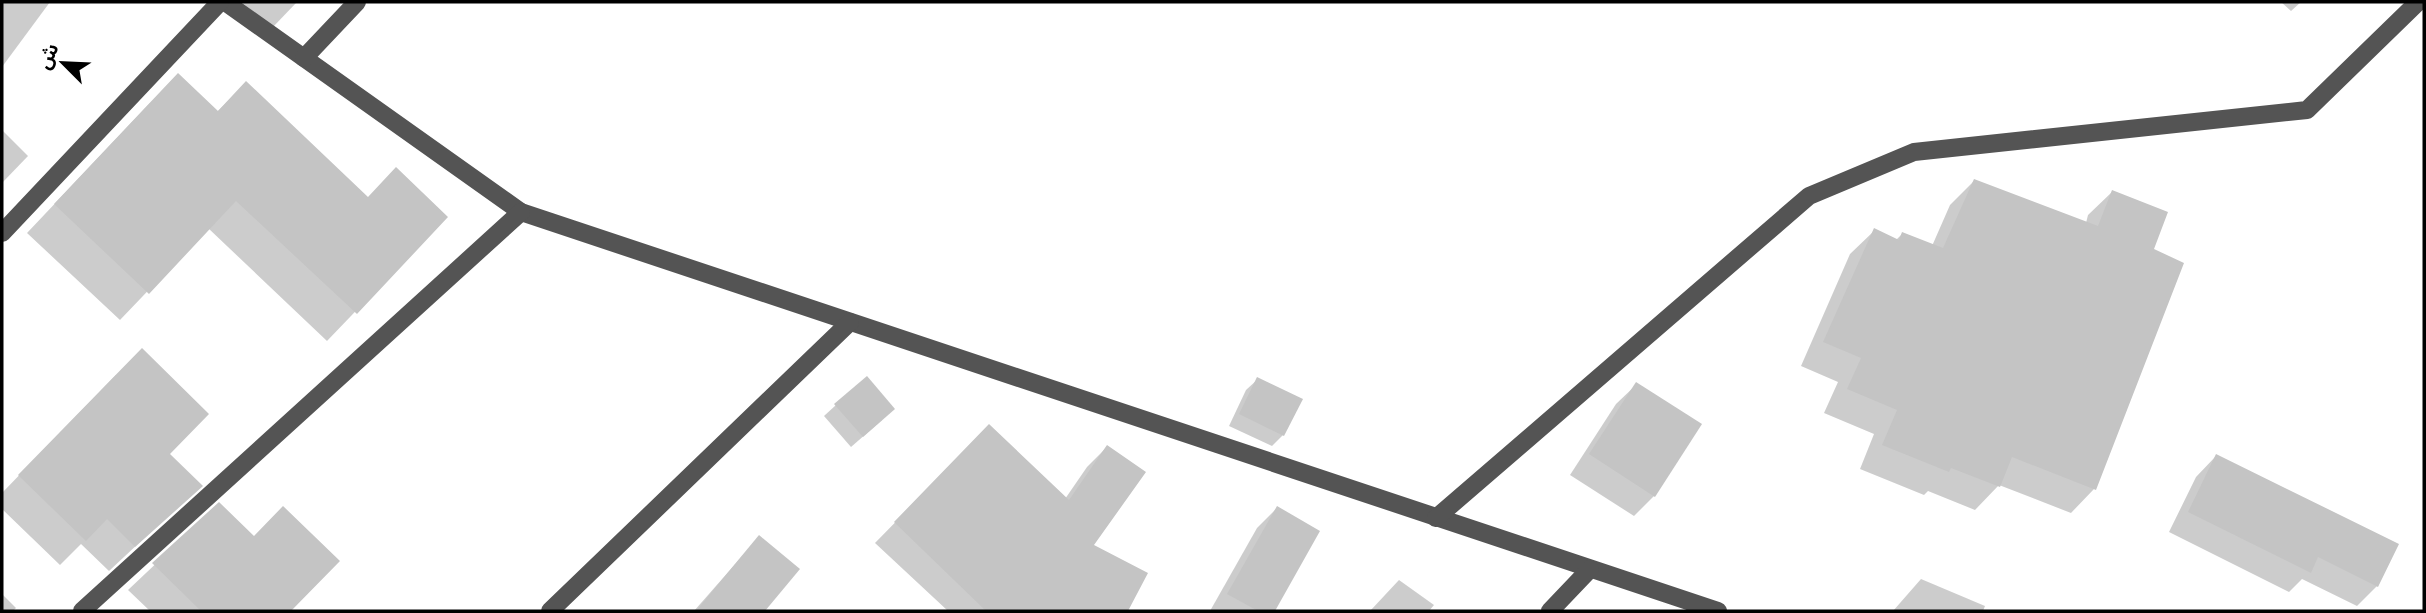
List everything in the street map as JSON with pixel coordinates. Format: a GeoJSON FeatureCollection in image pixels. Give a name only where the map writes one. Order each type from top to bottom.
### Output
{"type":"FeatureCollection","features":[{"type":"Feature","properties":{"kind":"street"},"geometry":{"type":"LineString","coordinates":[[2,233],[223,2],[521,212],[1718,611]]}},
{"type":"Feature","properties":{"kind":"street"},"geometry":{"type":"LineString","coordinates":[[304,58],[357,2]]}},
{"type":"Feature","properties":{"kind":"street"},"geometry":{"type":"LineString","coordinates":[[1436,518],[1809,196],[1914,152],[2307,110],[2418,2]]}},
{"type":"Feature","properties":{"kind":"street"},"geometry":{"type":"LineString","coordinates":[[82,611],[521,212]]}},
{"type":"Feature","properties":{"kind":"street"},"geometry":{"type":"LineString","coordinates":[[550,611],[850,322]]}},
{"type":"Feature","properties":{"kind":"street"},"geometry":{"type":"LineString","coordinates":[[1550,611],[1590,569]]}},
{"type":"Feature","properties":{"kind":"building"},"geometry":{"type":"Polygon","coordinates":[[[178,73],[218,111],[246,81],[368,197],[396,167],[448,217],[357,314],[236,201],[149,294],[54,204],[178,73]]]}},
{"type":"Feature","properties":{"kind":"building"},"geometry":{"type":"Polygon","coordinates":[[[1974,179],[2098,226],[2112,190],[2168,212],[2154,249],[2184,263],[2096,490],[2012,457],[2000,487],[1951,468],[1949,472],[1882,445],[1897,410],[1847,389],[1861,358],[1823,342],[1874,228],[1899,240],[1902,232],[1943,248],[1974,179]]]}},
{"type":"Feature","properties":{"kind":"building"},"geometry":{"type":"Polygon","coordinates":[[[142,348],[209,414],[170,454],[203,486],[135,547],[107,519],[86,541],[18,475],[142,348]]]}},
{"type":"Feature","properties":{"kind":"building"},"geometry":{"type":"Polygon","coordinates":[[[867,376],[895,409],[863,437],[834,404],[867,376]]]}},
{"type":"Feature","properties":{"kind":"building"},"geometry":{"type":"Polygon","coordinates":[[[1257,377],[1303,399],[1284,436],[1239,414],[1257,377]]]}},
{"type":"Feature","properties":{"kind":"building"},"geometry":{"type":"Polygon","coordinates":[[[1636,382],[1702,424],[1655,497],[1589,454],[1636,382]]]}},
{"type":"Feature","properties":{"kind":"building"},"geometry":{"type":"Polygon","coordinates":[[[989,424],[1069,500],[1107,445],[1146,472],[1094,545],[1148,573],[1128,611],[986,611],[894,522],[989,424]]]}},
{"type":"Feature","properties":{"kind":"building"},"geometry":{"type":"Polygon","coordinates":[[[2216,454],[2399,544],[2378,587],[2318,557],[2311,573],[2188,512],[2216,454]]]}},
{"type":"Feature","properties":{"kind":"building"},"geometry":{"type":"Polygon","coordinates":[[[219,502],[254,536],[283,506],[340,561],[291,611],[201,611],[152,563],[219,502]]]}},
{"type":"Feature","properties":{"kind":"building"},"geometry":{"type":"Polygon","coordinates":[[[1277,506],[1320,531],[1275,611],[1258,611],[1227,594],[1277,506]]]}},
{"type":"Feature","properties":{"kind":"building"},"geometry":{"type":"Polygon","coordinates":[[[759,535],[800,569],[765,611],[696,611],[759,535]]]}}]}
